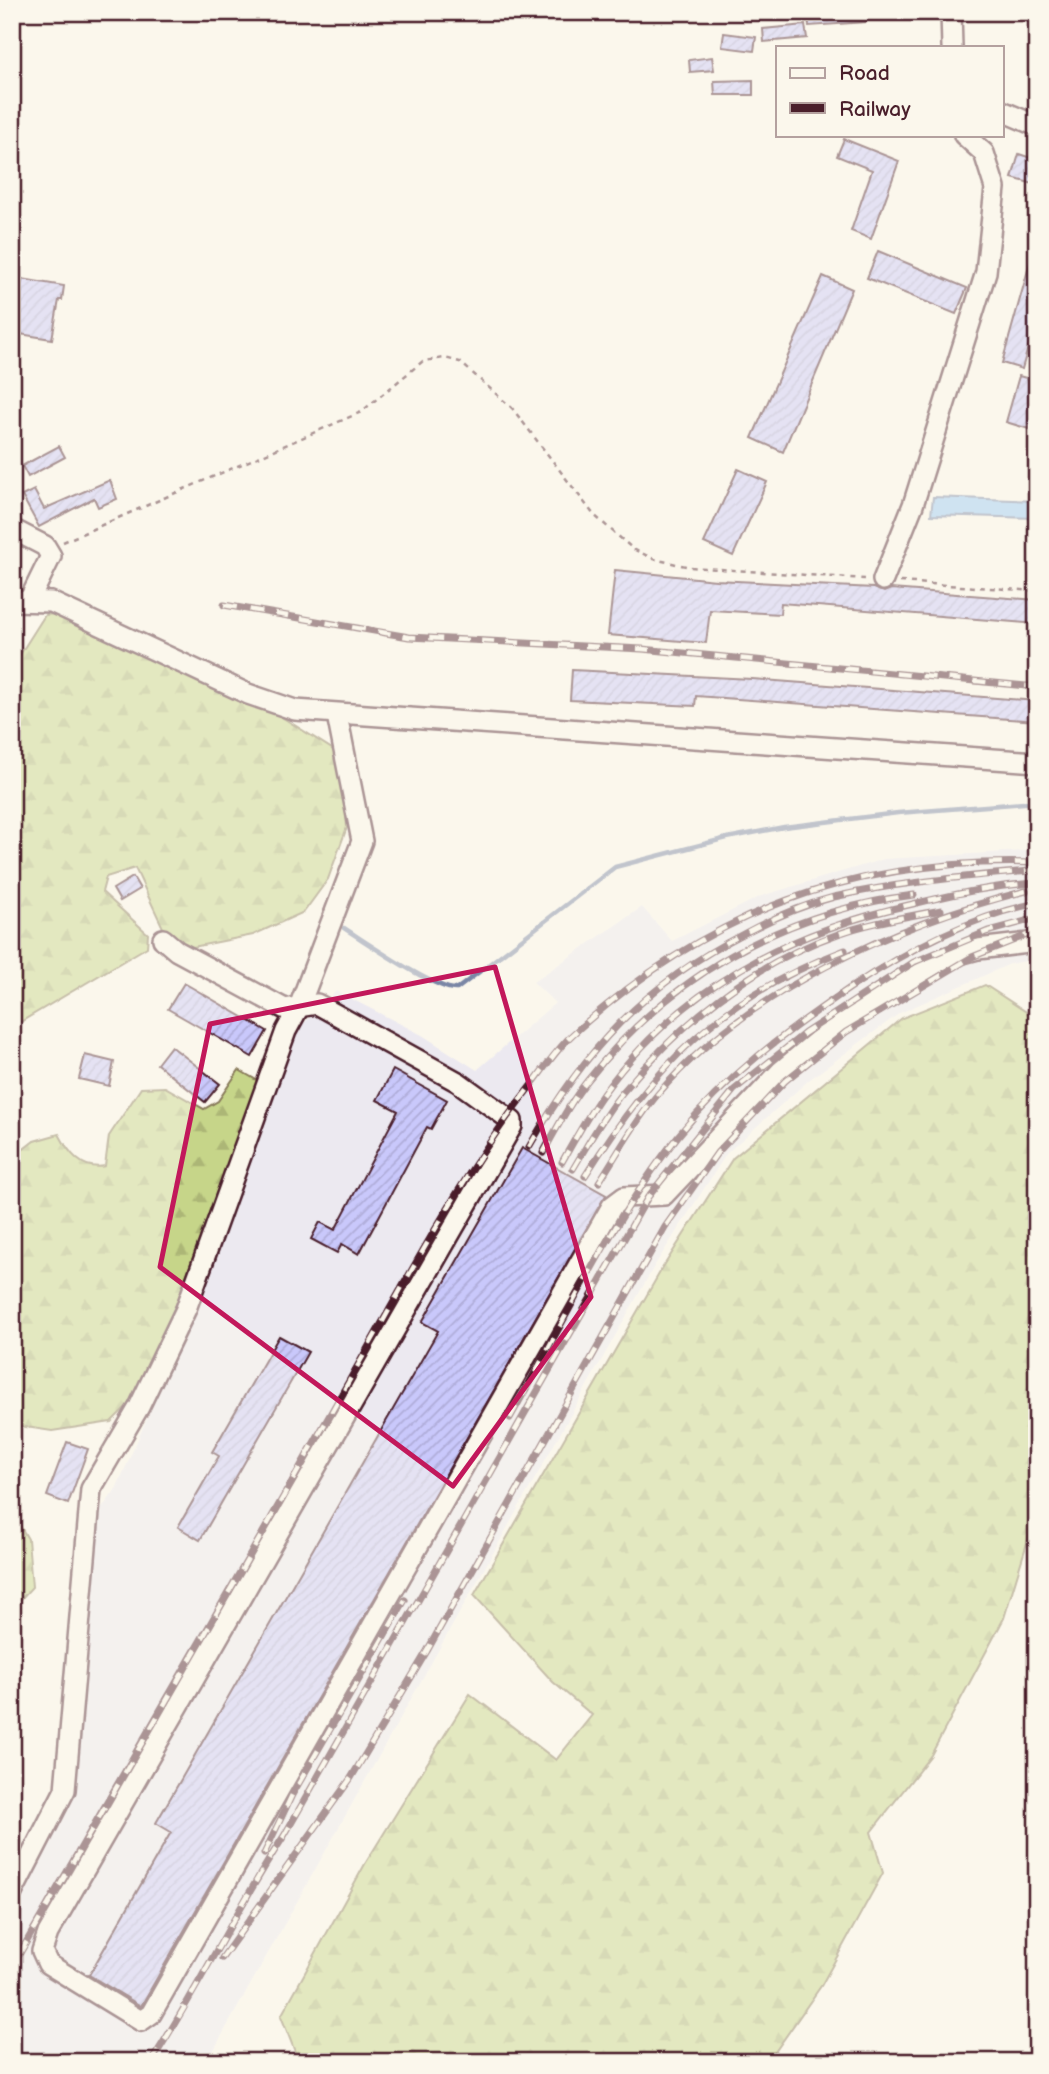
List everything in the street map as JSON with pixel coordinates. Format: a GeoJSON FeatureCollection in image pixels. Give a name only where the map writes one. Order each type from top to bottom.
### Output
{"type":"FeatureCollection","features":[{"type":"Feature","properties":{"kind":"street"},"geometry":{"type":"LineString","coordinates":[[951,12],[952,46]]}},
{"type":"Feature","properties":{"kind":"street"},"geometry":{"type":"LineString","coordinates":[[1004,112],[1037,125]]}},
{"type":"Feature","properties":{"kind":"street"},"geometry":{"type":"LineString","coordinates":[[884,580],[913,505],[986,272],[995,188],[984,153],[965,136]]}},
{"type":"Feature","properties":{"kind":"street"},"geometry":{"type":"LineString","coordinates":[[12,529],[47,549],[51,556],[21,601]]}},
{"type":"Feature","properties":{"kind":"street"},"geometry":{"type":"LineString","coordinates":[[21,601],[51,602],[275,704],[337,715],[1037,762]]}},
{"type":"Feature","properties":{"kind":"street"},"geometry":{"type":"LineString","coordinates":[[12,1893],[65,1790],[90,1489],[139,1407],[186,1309],[286,1031],[299,1007],[362,841],[337,715]]}},
{"type":"Feature","properties":{"kind":"street"},"geometry":{"type":"LineString","coordinates":[[163,939],[177,951],[285,1009],[317,1004],[447,1076],[512,1121],[512,1126],[48,1933],[42,1951],[48,1964],[141,2021],[151,2014],[612,1206],[624,1197],[664,1195],[781,1071],[836,1025],[907,979],[945,958],[978,949],[1037,942]]}},
{"type":"Feature","properties":{"kind":"path"},"geometry":{"type":"LineString","coordinates":[[47,549],[361,412],[423,361],[445,358],[460,362],[512,408],[594,515],[643,554],[690,567],[1037,591]]}},
{"type":"Feature","properties":{"kind":"highlighted area"},"geometry":{"type":"Polygon","coordinates":[[[495,967],[591,1297],[453,1486],[160,1267],[210,1024],[495,967]]]}},
{"type":"Feature","properties":{"kind":"shaded area"},"geometry":{"type":"Polygon","coordinates":[[[1037,850],[1037,959],[1010,964],[900,1013],[809,1080],[727,1153],[655,1265],[207,2062],[23,2062],[12,2056],[12,1908],[54,1824],[97,1515],[116,1489],[194,1311],[294,1033],[336,991],[422,1035],[477,1070],[555,1003],[533,982],[642,907],[672,941],[761,896],[884,859],[1037,850]]]}},
{"type":"Feature","properties":{"kind":"green space"},"geometry":{"type":"Polygon","coordinates":[[[63,613],[213,689],[280,716],[335,751],[344,786],[347,827],[328,879],[304,912],[253,935],[193,947],[179,945],[164,930],[135,868],[106,877],[102,892],[148,934],[147,947],[12,1027],[12,667],[45,615],[63,613]]]}},
{"type":"Feature","properties":{"kind":"green space"},"geometry":{"type":"Polygon","coordinates":[[[985,985],[1037,1019],[1037,1136],[1033,1156],[1037,1157],[1034,1520],[1004,1618],[931,1755],[871,1832],[883,1873],[821,1986],[768,2062],[299,2062],[281,2016],[365,1864],[470,1694],[556,1760],[592,1715],[553,1682],[474,1595],[663,1267],[733,1158],[902,1018],[985,985]]]}},
{"type":"Feature","properties":{"kind":"green space"},"geometry":{"type":"Polygon","coordinates":[[[239,1070],[258,1081],[175,1307],[134,1399],[111,1422],[52,1431],[12,1425],[12,1158],[34,1141],[59,1134],[77,1159],[90,1166],[105,1166],[109,1136],[141,1088],[165,1087],[204,1109],[218,1101],[239,1070]]]}},
{"type":"Feature","properties":{"kind":"green space"},"geometry":{"type":"Polygon","coordinates":[[[12,1512],[28,1539],[32,1587],[12,1609],[12,1512]]]}},
{"type":"Feature","properties":{"kind":"water"},"geometry":{"type":"Polygon","coordinates":[[[933,497],[1037,501],[1037,518],[931,515],[933,497]]]}},
{"type":"Feature","properties":{"kind":"building"},"geometry":{"type":"Polygon","coordinates":[[[866,12],[866,22],[809,26],[808,13],[866,12]]]}},
{"type":"Feature","properties":{"kind":"building"},"geometry":{"type":"Polygon","coordinates":[[[805,25],[807,38],[764,42],[763,29],[805,25]]]}},
{"type":"Feature","properties":{"kind":"building"},"geometry":{"type":"Polygon","coordinates":[[[724,33],[756,37],[754,51],[722,47],[724,33]]]}},
{"type":"Feature","properties":{"kind":"building"},"geometry":{"type":"Polygon","coordinates":[[[712,57],[714,70],[690,72],[689,60],[712,57]]]}},
{"type":"Feature","properties":{"kind":"building"},"geometry":{"type":"Polygon","coordinates":[[[753,80],[753,95],[715,95],[714,81],[753,80]]]}},
{"type":"Feature","properties":{"kind":"building"},"geometry":{"type":"Polygon","coordinates":[[[844,139],[899,161],[871,239],[851,231],[872,170],[837,156],[844,139]]]}},
{"type":"Feature","properties":{"kind":"building"},"geometry":{"type":"Polygon","coordinates":[[[1019,154],[1037,160],[1037,185],[1012,178],[1019,154]]]}},
{"type":"Feature","properties":{"kind":"building"},"geometry":{"type":"Polygon","coordinates":[[[878,251],[967,288],[956,314],[867,278],[878,251]]]}},
{"type":"Feature","properties":{"kind":"building"},"geometry":{"type":"Polygon","coordinates":[[[1033,252],[1037,252],[1037,315],[1022,369],[1002,363],[1033,252]]]}},
{"type":"Feature","properties":{"kind":"building"},"geometry":{"type":"Polygon","coordinates":[[[823,276],[852,289],[783,452],[752,438],[823,276]]]}},
{"type":"Feature","properties":{"kind":"building"},"geometry":{"type":"Polygon","coordinates":[[[22,279],[64,286],[52,339],[13,333],[22,279]]]}},
{"type":"Feature","properties":{"kind":"building"},"geometry":{"type":"Polygon","coordinates":[[[1019,376],[1037,381],[1037,400],[1029,429],[1006,422],[1019,376]]]}},
{"type":"Feature","properties":{"kind":"building"},"geometry":{"type":"Polygon","coordinates":[[[59,446],[65,457],[28,477],[22,466],[59,446]]]}},
{"type":"Feature","properties":{"kind":"building"},"geometry":{"type":"Polygon","coordinates":[[[738,469],[767,482],[733,556],[704,543],[738,469]]]}},
{"type":"Feature","properties":{"kind":"building"},"geometry":{"type":"Polygon","coordinates":[[[110,480],[117,499],[98,507],[94,498],[39,527],[22,496],[34,490],[44,509],[110,480]]]}},
{"type":"Feature","properties":{"kind":"building"},"geometry":{"type":"Polygon","coordinates":[[[615,570],[716,580],[874,588],[884,592],[891,589],[1037,600],[1037,624],[781,603],[780,614],[710,610],[706,643],[608,635],[615,570]]]}},
{"type":"Feature","properties":{"kind":"building"},"geometry":{"type":"Polygon","coordinates":[[[572,670],[752,679],[1037,701],[1037,721],[696,696],[695,706],[570,700],[572,670]]]}},
{"type":"Feature","properties":{"kind":"building"},"geometry":{"type":"Polygon","coordinates":[[[133,877],[140,889],[120,901],[113,889],[133,877]]]}},
{"type":"Feature","properties":{"kind":"building"},"geometry":{"type":"Polygon","coordinates":[[[184,983],[267,1031],[252,1057],[168,1009],[184,983]]]}},
{"type":"Feature","properties":{"kind":"building"},"geometry":{"type":"Polygon","coordinates":[[[171,1046],[220,1084],[205,1102],[157,1064],[171,1046]]]}},
{"type":"Feature","properties":{"kind":"building"},"geometry":{"type":"Polygon","coordinates":[[[85,1055],[114,1062],[109,1086],[79,1079],[85,1055]]]}},
{"type":"Feature","properties":{"kind":"building"},"geometry":{"type":"Polygon","coordinates":[[[393,1070],[447,1100],[431,1129],[427,1127],[359,1254],[342,1244],[337,1253],[311,1239],[320,1222],[335,1230],[398,1111],[377,1100],[393,1070]]]}},
{"type":"Feature","properties":{"kind":"building"},"geometry":{"type":"Polygon","coordinates":[[[522,1148],[606,1195],[141,2006],[89,1975],[171,1832],[156,1823],[438,1331],[422,1322],[522,1148]]]}},
{"type":"Feature","properties":{"kind":"building"},"geometry":{"type":"Polygon","coordinates":[[[279,1336],[308,1352],[200,1540],[178,1527],[219,1456],[212,1452],[279,1336]]]}},
{"type":"Feature","properties":{"kind":"building"},"geometry":{"type":"Polygon","coordinates":[[[67,1442],[88,1449],[68,1504],[47,1496],[67,1442]]]}},
{"type":"Feature","properties":{"kind":"waterway"},"geometry":{"type":"LineString","coordinates":[[344,928],[418,974],[447,988],[457,989],[615,867],[727,838],[784,827],[898,813],[1037,802]]}},
{"type":"Feature","properties":{"kind":"railway"},"geometry":{"type":"LineString","coordinates":[[224,605],[409,637],[642,649],[1037,687]]}},
{"type":"Feature","properties":{"kind":"railway"},"geometry":{"type":"LineString","coordinates":[[20,1953],[461,1186],[508,1116],[567,1039],[624,991],[677,955],[731,924],[787,900],[846,882],[906,870],[970,864],[1037,863]]}},
{"type":"Feature","properties":{"kind":"railway"},"geometry":{"type":"LineString","coordinates":[[529,1147],[572,1080],[620,1023],[677,974],[745,933],[788,912],[834,897],[907,884],[1030,871]]}},
{"type":"Feature","properties":{"kind":"railway"},"geometry":{"type":"LineString","coordinates":[[562,1162],[597,1102],[634,1056],[667,1023],[703,993],[742,968],[825,929],[870,915],[976,890],[1037,883]]}},
{"type":"Feature","properties":{"kind":"railway"},"geometry":{"type":"LineString","coordinates":[[599,1182],[634,1126],[658,1094],[694,1057],[734,1024],[779,993],[876,942],[927,922],[1026,891]]}},
{"type":"Feature","properties":{"kind":"railway"},"geometry":{"type":"LineString","coordinates":[[543,1153],[588,1080],[620,1043],[692,980],[775,933],[819,916],[866,903],[914,895]]}},
{"type":"Feature","properties":{"kind":"railway"},"geometry":{"type":"LineString","coordinates":[[510,1418],[631,1203],[678,1136],[716,1094],[758,1056],[803,1021],[894,961],[963,926],[1037,903]]}},
{"type":"Feature","properties":{"kind":"railway"},"geometry":{"type":"LineString","coordinates":[[573,1169],[608,1111],[644,1068],[693,1020],[747,979],[807,946],[838,934],[941,910]]}},
{"type":"Feature","properties":{"kind":"railway"},"geometry":{"type":"LineString","coordinates":[[151,2062],[284,1836],[648,1197],[734,1090],[805,1033],[914,962],[986,932],[1037,918]]}},
{"type":"Feature","properties":{"kind":"railway"},"geometry":{"type":"LineString","coordinates":[[222,1958],[351,1778],[427,1651],[665,1227],[717,1153],[785,1081],[846,1032],[972,957],[1037,931]]}},
{"type":"Feature","properties":{"kind":"railway"},"geometry":{"type":"LineString","coordinates":[[585,1176],[638,1100],[694,1039],[761,990],[845,950]]}},
{"type":"Feature","properties":{"kind":"railway"},"geometry":{"type":"LineString","coordinates":[[264,1854],[292,1795],[405,1600]]}}]}
